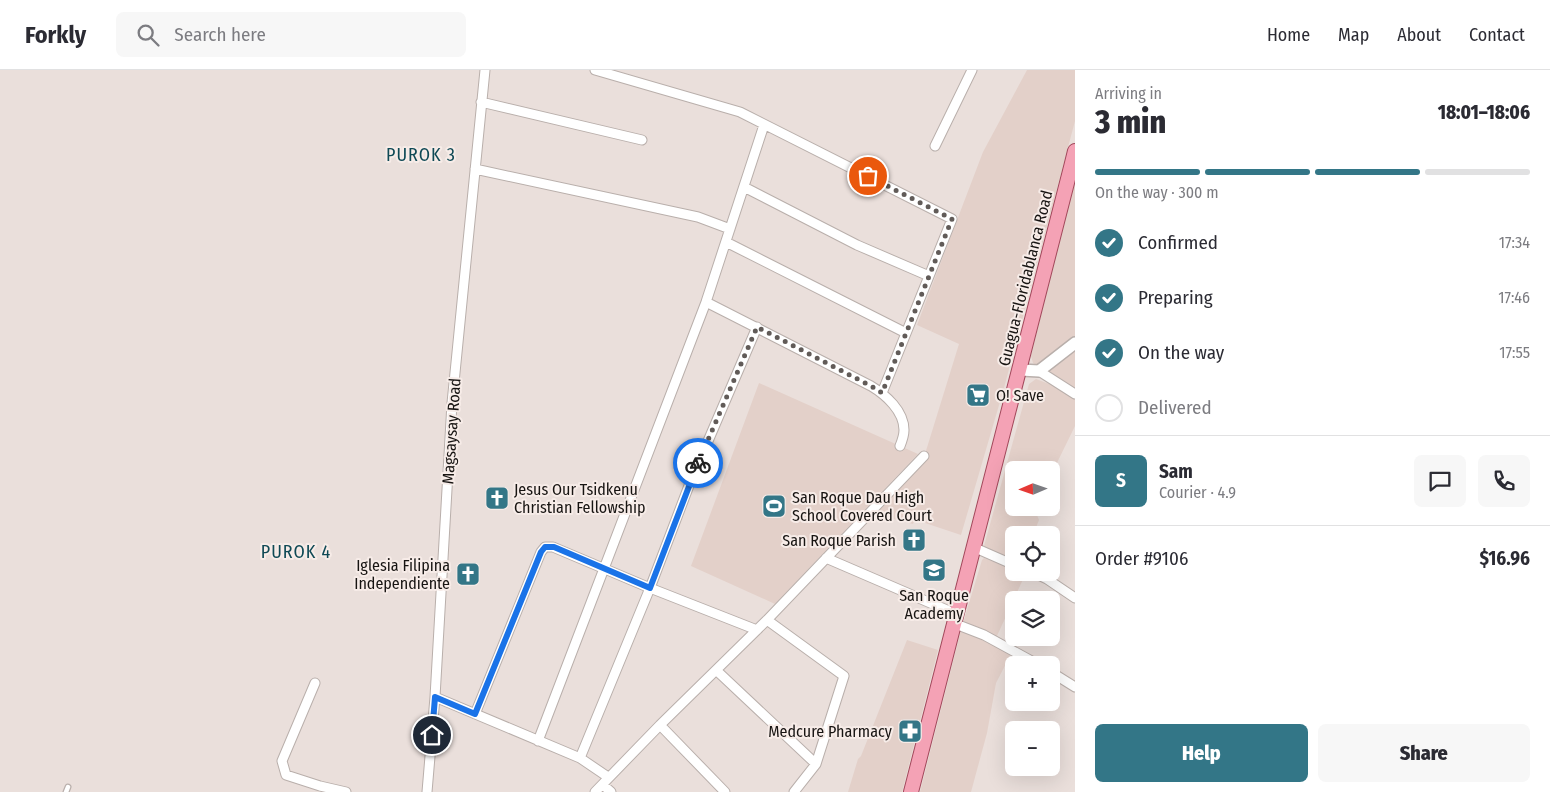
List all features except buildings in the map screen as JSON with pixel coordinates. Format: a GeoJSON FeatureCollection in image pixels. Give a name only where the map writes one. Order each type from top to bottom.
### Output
{"type":"FeatureCollection","features":[{"type":"Feature","properties":{"kind":"main road","name":"Guagua-Floridablanca Road"},"geometry":{"type":"LineString","coordinates":[[911,792],[973,547],[1021,370],[1075,151]]}},
{"type":"Feature","properties":{"kind":"street","name":"Magsaysay Road"},"geometry":{"type":"LineString","coordinates":[[427,792],[435,697],[452,403],[485,70]]}},
{"type":"Feature","properties":{"kind":"street"},"geometry":{"type":"LineString","coordinates":[[595,70],[740,112],[952,219],[882,393]]}},
{"type":"Feature","properties":{"kind":"street"},"geometry":{"type":"LineString","coordinates":[[934,146],[972,70]]}},
{"type":"Feature","properties":{"kind":"street"},"geometry":{"type":"LineString","coordinates":[[481,102],[642,140]]}},
{"type":"Feature","properties":{"kind":"street"},"geometry":{"type":"LineString","coordinates":[[538,742],[706,302],[764,125]]}},
{"type":"Feature","properties":{"kind":"street"},"geometry":{"type":"LineString","coordinates":[[475,169],[698,217],[730,229]]}},
{"type":"Feature","properties":{"kind":"street"},"geometry":{"type":"LineString","coordinates":[[744,187],[857,245],[929,276]]}},
{"type":"Feature","properties":{"kind":"street"},"geometry":{"type":"LineString","coordinates":[[726,242],[906,333]]}},
{"type":"Feature","properties":{"kind":"street"},"geometry":{"type":"LineString","coordinates":[[706,302],[871,386],[887,396],[899,412],[904,428],[900,446]]}},
{"type":"Feature","properties":{"kind":"street"},"geometry":{"type":"LineString","coordinates":[[580,758],[650,588],[690,483],[757,327]]}},
{"type":"Feature","properties":{"kind":"street"},"geometry":{"type":"LineString","coordinates":[[1039,371],[1075,343]]}},
{"type":"Feature","properties":{"kind":"street"},"geometry":{"type":"LineString","coordinates":[[1021,370],[1039,371],[1075,394]]}},
{"type":"Feature","properties":{"kind":"street"},"geometry":{"type":"LineString","coordinates":[[595,792],[660,725],[768,620],[924,456]]}},
{"type":"Feature","properties":{"kind":"street"},"geometry":{"type":"LineString","coordinates":[[475,714],[541,552],[545,547],[554,547],[650,588],[757,630]]}},
{"type":"Feature","properties":{"kind":"street"},"geometry":{"type":"LineString","coordinates":[[973,547],[1005,561]]}},
{"type":"Feature","properties":{"kind":"street"},"geometry":{"type":"LineString","coordinates":[[826,558],[955,619],[1022,656]]}},
{"type":"Feature","properties":{"kind":"street"},"geometry":{"type":"LineString","coordinates":[[1050,581],[1075,598]]}},
{"type":"Feature","properties":{"kind":"street"},"geometry":{"type":"LineString","coordinates":[[768,620],[844,676],[816,764],[794,792]]}},
{"type":"Feature","properties":{"kind":"street"},"geometry":{"type":"LineString","coordinates":[[716,670],[816,764]]}},
{"type":"Feature","properties":{"kind":"street"},"geometry":{"type":"LineString","coordinates":[[1060,678],[1075,687]]}},
{"type":"Feature","properties":{"kind":"street"},"geometry":{"type":"LineString","coordinates":[[314,682],[282,762],[286,775],[346,792]]}},
{"type":"Feature","properties":{"kind":"street"},"geometry":{"type":"LineString","coordinates":[[435,697],[538,742],[580,758],[606,781],[610,792]]}},
{"type":"Feature","properties":{"kind":"street"},"geometry":{"type":"LineString","coordinates":[[660,725],[724,792]]}},
{"type":"Feature","properties":{"kind":"shaded area"},"geometry":{"type":"Polygon","coordinates":[[[1027,70],[1075,70],[1075,121],[1004,388],[961,535],[925,523],[927,517],[917,514],[913,524],[875,514],[925,454],[959,344],[917,325],[983,152],[1027,70]]]}},
{"type":"Feature","properties":{"kind":"shaded area"},"geometry":{"type":"Polygon","coordinates":[[[1075,178],[1075,339],[1042,366],[1036,365],[1033,363],[1031,356],[1075,178]]]}},
{"type":"Feature","properties":{"kind":"shaded area"},"geometry":{"type":"Polygon","coordinates":[[[1075,349],[1075,390],[1045,372],[1075,349]]]}},
{"type":"Feature","properties":{"kind":"shaded area"},"geometry":{"type":"Polygon","coordinates":[[[1036,379],[1057,387],[1075,399],[1075,426],[1058,461],[1008,461],[1029,384],[1036,379]]]}},
{"type":"Feature","properties":{"kind":"shaded area"},"geometry":{"type":"Polygon","coordinates":[[[759,383],[918,454],[775,604],[691,566],[759,383]]]}},
{"type":"Feature","properties":{"kind":"shaded area"},"geometry":{"type":"Polygon","coordinates":[[[1005,470],[1005,516],[1037,516],[1039,520],[1037,526],[1005,526],[1005,557],[984,548],[1005,470]]]}},
{"type":"Feature","properties":{"kind":"shaded area"},"geometry":{"type":"Polygon","coordinates":[[[984,558],[1005,566],[1005,581],[1022,581],[1018,591],[1005,591],[1005,618],[996,638],[963,623],[984,558]]]}},
{"type":"Feature","properties":{"kind":"shaded area"},"geometry":{"type":"Polygon","coordinates":[[[961,630],[983,636],[1012,652],[1010,656],[1005,656],[1005,666],[996,683],[987,733],[971,792],[920,792],[961,630]]]}},
{"type":"Feature","properties":{"kind":"shaded area"},"geometry":{"type":"Polygon","coordinates":[[[907,640],[938,650],[902,792],[848,792],[858,759],[861,756],[907,640]]]}},
{"type":"Feature","properties":{"kind":"way so far"},"geometry":{"type":"LineString","coordinates":[[698,463],[757,327],[882,393],[952,219],[868,176]]}},
{"type":"Feature","properties":{"kind":"place","name":"O! Save"},"geometry":{"type":"Point","coordinates":[978,395]}},
{"type":"Feature","properties":{"kind":"place","name":"Jesus Our Tsidkenu Christian Fellowship"},"geometry":{"type":"Point","coordinates":[497,498]}},
{"type":"Feature","properties":{"kind":"place","name":"San Roque Dau High School Covered Court"},"geometry":{"type":"Point","coordinates":[774,506]}},
{"type":"Feature","properties":{"kind":"place","name":"San Roque Parish"},"geometry":{"type":"Point","coordinates":[914,540]}},
{"type":"Feature","properties":{"kind":"place","name":"San Roque Academy"},"geometry":{"type":"Point","coordinates":[934,570]}},
{"type":"Feature","properties":{"kind":"place","name":"Iglesia Filipina Independiente"},"geometry":{"type":"Point","coordinates":[468,574]}},
{"type":"Feature","properties":{"kind":"place","name":"Medcure Pharmacy"},"geometry":{"type":"Point","coordinates":[910,731]}},
{"type":"Feature","properties":{"kind":"district","name":"PUROK 3"},"geometry":{"type":"Point","coordinates":[421,155]}},
{"type":"Feature","properties":{"kind":"district","name":"PUROK 4"},"geometry":{"type":"Point","coordinates":[296,552]}},
{"type":"Feature","properties":{"kind":"route"},"geometry":{"type":"LineString","coordinates":[[432,735],[435,697],[475,714],[517,615],[541,552],[545,547],[554,547],[650,588],[698,463]]}}]}
